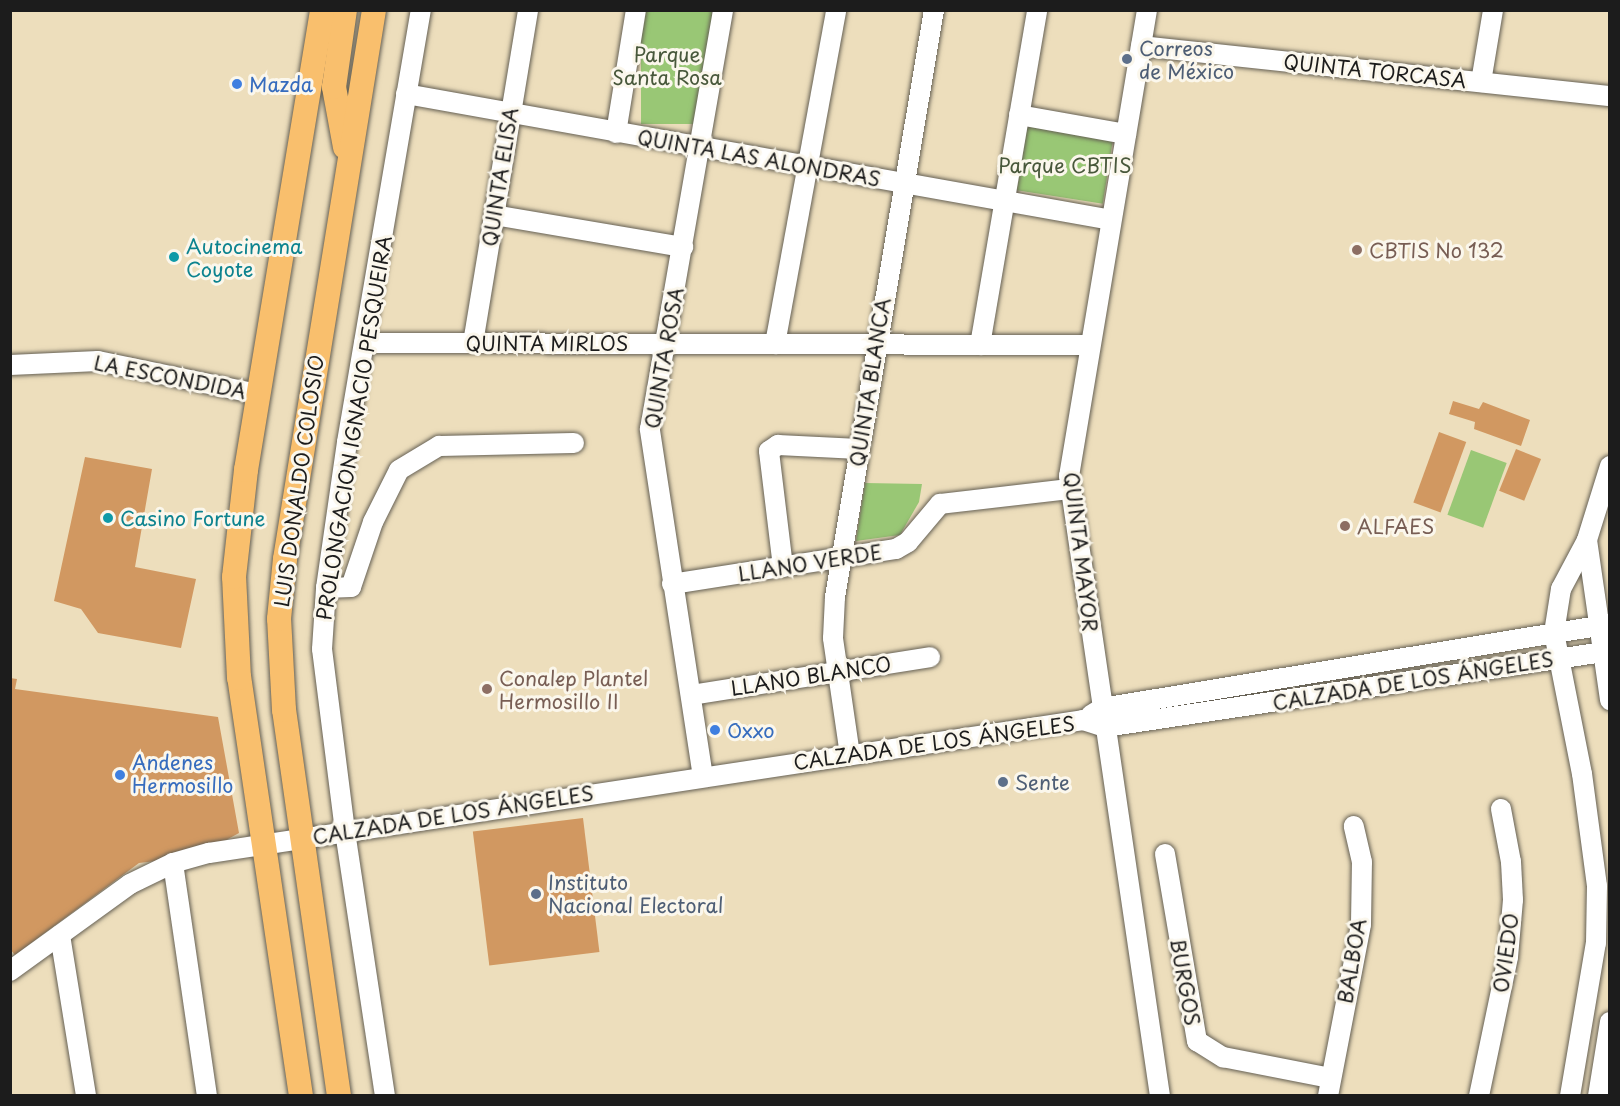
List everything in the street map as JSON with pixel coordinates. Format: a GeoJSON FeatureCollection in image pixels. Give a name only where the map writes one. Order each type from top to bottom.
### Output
{"type":"FeatureCollection","features":[{"type":"Feature","properties":{"kind":"main road"},"geometry":{"type":"LineString","coordinates":[[301,1095],[234,629],[238,529],[258,394],[322,10]]}},
{"type":"Feature","properties":{"kind":"main road"},"geometry":{"type":"LineString","coordinates":[[345,10],[334,87],[348,162]]}},
{"type":"Feature","properties":{"kind":"main road","name":"LUIS DONALDO COLOSIO"},"geometry":{"type":"LineString","coordinates":[[339,1095],[284,710],[279,619],[285,559],[374,10]]}},
{"type":"Feature","properties":{"kind":"street","name":"PROLONGACION IGNACIO PESQUEIRA"},"geometry":{"type":"LineString","coordinates":[[385,1095],[324,680],[326,588],[364,343],[421,10]]}},
{"type":"Feature","properties":{"kind":"street","name":"QUINTA ELISA"},"geometry":{"type":"LineString","coordinates":[[473,343],[528,10]]}},
{"type":"Feature","properties":{"kind":"street"},"geometry":{"type":"LineString","coordinates":[[616,133],[636,10]]}},
{"type":"Feature","properties":{"kind":"street","name":"QUINTA ROSA"},"geometry":{"type":"LineString","coordinates":[[703,777],[692,695],[650,441],[723,10]]}},
{"type":"Feature","properties":{"kind":"street"},"geometry":{"type":"LineString","coordinates":[[775,344],[836,10]]}},
{"type":"Feature","properties":{"kind":"street","name":"QUINTA BLANCA"},"geometry":{"type":"LineString","coordinates":[[850,755],[833,615],[875,346],[934,10]]}},
{"type":"Feature","properties":{"kind":"street"},"geometry":{"type":"LineString","coordinates":[[980,345],[1037,10]]}},
{"type":"Feature","properties":{"kind":"street","name":"QUINTA MAYOR"},"geometry":{"type":"LineString","coordinates":[[1147,10],[1069,465],[1070,489],[1103,718],[1160,1095]]}},
{"type":"Feature","properties":{"kind":"street"},"geometry":{"type":"LineString","coordinates":[[1480,82],[1493,10]]}},
{"type":"Feature","properties":{"kind":"street","name":"QUINTA TORCASA"},"geometry":{"type":"LineString","coordinates":[[1141,46],[1610,96]]}},
{"type":"Feature","properties":{"kind":"street","name":"QUINTA LAS ALONDRAS"},"geometry":{"type":"LineString","coordinates":[[406,94],[1111,220]]}},
{"type":"Feature","properties":{"kind":"street"},"geometry":{"type":"LineString","coordinates":[[1019,115],[1126,134]]}},
{"type":"Feature","properties":{"kind":"street"},"geometry":{"type":"LineString","coordinates":[[494,215],[683,247]]}},
{"type":"Feature","properties":{"kind":"street","name":"QUINTA MIRLOS"},"geometry":{"type":"LineString","coordinates":[[364,343],[1090,345]]}},
{"type":"Feature","properties":{"kind":"street","name":"LA ESCONDIDA"},"geometry":{"type":"LineString","coordinates":[[10,365],[98,360],[258,394]]}},
{"type":"Feature","properties":{"kind":"street"},"geometry":{"type":"LineString","coordinates":[[326,588],[351,587],[373,522],[399,470],[439,446],[574,443]]}},
{"type":"Feature","properties":{"kind":"street"},"geometry":{"type":"LineString","coordinates":[[783,567],[769,452],[778,445],[859,449]]}},
{"type":"Feature","properties":{"kind":"street"},"geometry":{"type":"LineString","coordinates":[[1571,1095],[1596,943],[1597,886],[1582,774],[1557,659],[1554,633],[1562,589],[1587,540],[1610,466]]}},
{"type":"Feature","properties":{"kind":"street","name":"LLANO VERDE"},"geometry":{"type":"LineString","coordinates":[[672,584],[840,560],[902,546],[940,504],[1070,489]]}},
{"type":"Feature","properties":{"kind":"street"},"geometry":{"type":"LineString","coordinates":[[1587,540],[1605,625],[1610,700]]}},
{"type":"Feature","properties":{"kind":"street","name":"CALZADA DE LOS ÁNGELES"},"geometry":{"type":"LineString","coordinates":[[1103,718],[1605,625]]}},
{"type":"Feature","properties":{"kind":"street","name":"CALZADA DE LOS ÁNGELES"},"geometry":{"type":"LineString","coordinates":[[10,971],[130,884],[173,863],[263,843],[1083,720],[1606,652]]}},
{"type":"Feature","properties":{"kind":"street","name":"LLANO BLANCO"},"geometry":{"type":"LineString","coordinates":[[692,695],[930,657]]}},
{"type":"Feature","properties":{"kind":"street","name":"OVIEDO"},"geometry":{"type":"LineString","coordinates":[[1479,1095],[1508,957],[1513,900],[1511,862],[1500,809]]}},
{"type":"Feature","properties":{"kind":"street","name":"BALBOA"},"geometry":{"type":"LineString","coordinates":[[1329,1087],[1361,924],[1362,862],[1354,826]]}},
{"type":"Feature","properties":{"kind":"street","name":"BURGOS"},"geometry":{"type":"LineString","coordinates":[[1165,854],[1197,1041],[1223,1057],[1329,1087]]}},
{"type":"Feature","properties":{"kind":"street"},"geometry":{"type":"LineString","coordinates":[[173,863],[207,1095]]}},
{"type":"Feature","properties":{"kind":"street"},"geometry":{"type":"LineString","coordinates":[[60,935],[86,1095]]}},
{"type":"Feature","properties":{"kind":"street"},"geometry":{"type":"LineString","coordinates":[[1598,1095],[1610,1022]]}},
{"type":"Feature","properties":{"kind":"green space","name":"Parque Santa Rosa"},"geometry":{"type":"Polygon","coordinates":[[[641,11],[712,11],[712,124],[641,124],[641,11]]]}},
{"type":"Feature","properties":{"kind":"green space","name":"Parque CBTIS"},"geometry":{"type":"Polygon","coordinates":[[[1027,126],[1113,140],[1103,204],[1017,190],[1027,126]]]}},
{"type":"Feature","properties":{"kind":"green space"},"geometry":{"type":"Polygon","coordinates":[[[1471,450],[1507,463],[1483,528],[1447,515],[1471,450]]]}},
{"type":"Feature","properties":{"kind":"green space"},"geometry":{"type":"Polygon","coordinates":[[[865,483],[922,484],[919,502],[900,535],[856,541],[865,483]]]}},
{"type":"Feature","properties":{"kind":"building"},"geometry":{"type":"Polygon","coordinates":[[[1453,401],[1479,409],[1483,402],[1530,420],[1521,446],[1474,429],[1475,422],[1449,414],[1453,401]]]}},
{"type":"Feature","properties":{"kind":"building"},"geometry":{"type":"Polygon","coordinates":[[[1439,432],[1466,442],[1441,512],[1413,502],[1439,432]]]}},
{"type":"Feature","properties":{"kind":"building"},"geometry":{"type":"Polygon","coordinates":[[[1516,449],[1541,459],[1524,501],[1499,491],[1516,449]]]}},
{"type":"Feature","properties":{"kind":"building","name":"Casino Fortune"},"geometry":{"type":"Polygon","coordinates":[[[85,457],[152,469],[135,567],[196,579],[181,648],[98,633],[81,609],[54,601],[85,457]]]}},
{"type":"Feature","properties":{"kind":"building","name":"Andenes Hermosillo"},"geometry":{"type":"Polygon","coordinates":[[[10,678],[17,679],[15,689],[218,717],[239,833],[197,856],[139,863],[15,955],[10,949],[10,678]]]}},
{"type":"Feature","properties":{"kind":"building","name":"Instituto Nacional Electoral"},"geometry":{"type":"Polygon","coordinates":[[[583,818],[599,952],[489,966],[473,832],[583,818]]]}},
{"type":"Feature","properties":{"kind":"place","name":"Correos de México"},"geometry":{"type":"Point","coordinates":[1127,59]}},
{"type":"Feature","properties":{"kind":"place","name":"Mazda"},"geometry":{"type":"Point","coordinates":[237,84]}},
{"type":"Feature","properties":{"kind":"place","name":"CBTIS No 132"},"geometry":{"type":"Point","coordinates":[1357,250]}},
{"type":"Feature","properties":{"kind":"place","name":"Autocinema Coyote"},"geometry":{"type":"Point","coordinates":[174,257]}},
{"type":"Feature","properties":{"kind":"place","name":"Casino Fortune"},"geometry":{"type":"Point","coordinates":[108,518]}},
{"type":"Feature","properties":{"kind":"place","name":"ALFAES"},"geometry":{"type":"Point","coordinates":[1345,526]}},
{"type":"Feature","properties":{"kind":"place","name":"Conalep Plantel Hermosillo II"},"geometry":{"type":"Point","coordinates":[487,689]}},
{"type":"Feature","properties":{"kind":"place","name":"Oxxo"},"geometry":{"type":"Point","coordinates":[715,730]}},
{"type":"Feature","properties":{"kind":"place","name":"Andenes Hermosillo"},"geometry":{"type":"Point","coordinates":[120,775]}},
{"type":"Feature","properties":{"kind":"place","name":"Sente"},"geometry":{"type":"Point","coordinates":[1003,782]}},
{"type":"Feature","properties":{"kind":"place","name":"Instituto Nacional Electoral"},"geometry":{"type":"Point","coordinates":[536,894]}}]}
